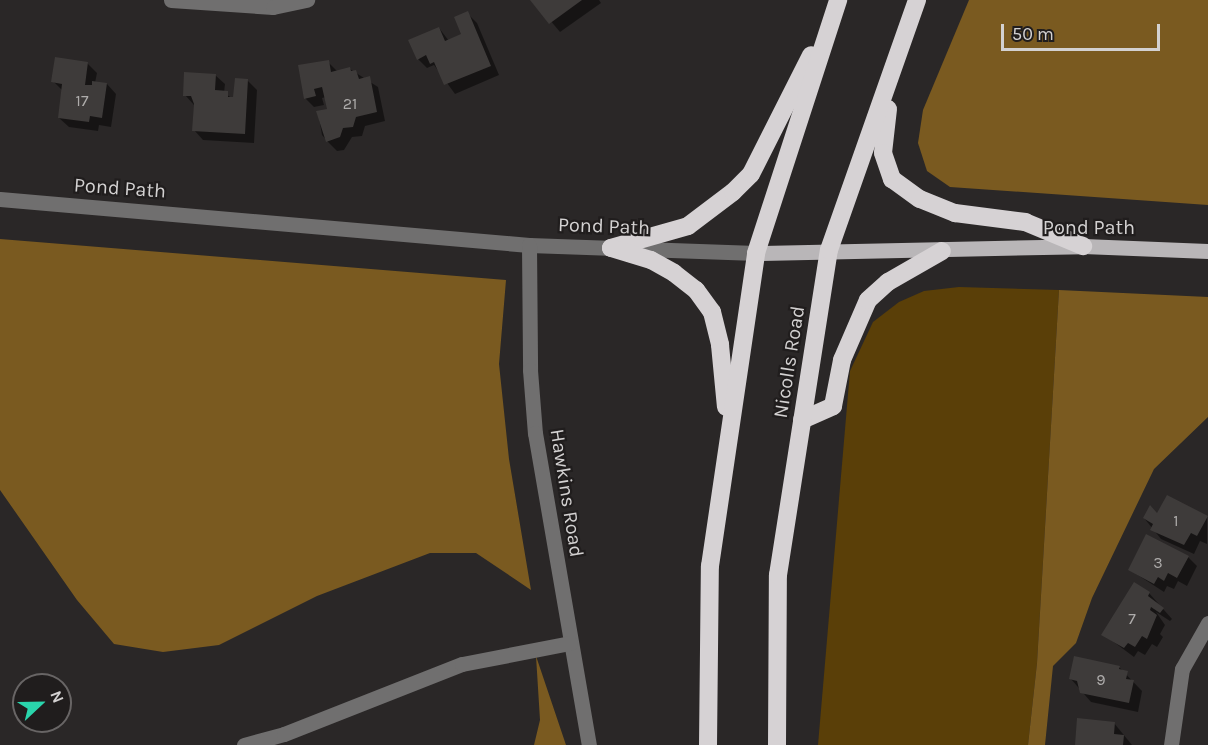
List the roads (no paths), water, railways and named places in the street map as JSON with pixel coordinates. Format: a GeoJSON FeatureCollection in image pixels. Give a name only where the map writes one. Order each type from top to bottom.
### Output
{"type":"FeatureCollection","features":[{"type":"Feature","properties":{"kind":"highway"},"geometry":{"type":"LineString","coordinates":[[708,745],[710,566],[756,253],[838,0]]}},
{"type":"Feature","properties":{"kind":"highway","name":"Nicolls Road"},"geometry":{"type":"LineString","coordinates":[[777,745],[778,575],[829,250],[867,150],[898,48],[917,0]]}},
{"type":"Feature","properties":{"kind":"highway"},"geometry":{"type":"LineString","coordinates":[[610,248],[688,226],[733,192],[751,174],[796,80],[828,27]]}},
{"type":"Feature","properties":{"kind":"highway"},"geometry":{"type":"LineString","coordinates":[[898,48],[883,153],[892,179],[920,199],[956,213],[1025,222],[1083,246]]}},
{"type":"Feature","properties":{"kind":"highway"},"geometry":{"type":"LineString","coordinates":[[610,248],[651,260],[674,273],[696,290],[712,312],[720,345],[729,435]]}},
{"type":"Feature","properties":{"kind":"highway"},"geometry":{"type":"LineString","coordinates":[[802,420],[833,406],[842,360],[868,300],[888,282],[942,251]]}},
{"type":"Feature","properties":{"kind":"main road","name":"Pond Path"},"geometry":{"type":"LineString","coordinates":[[756,253],[829,250],[942,251],[1083,246],[1208,251]]}},
{"type":"Feature","properties":{"kind":"street"},"geometry":{"type":"LineString","coordinates":[[171,0],[273,7],[307,0]]}},
{"type":"Feature","properties":{"kind":"street","name":"Pond Path"},"geometry":{"type":"LineString","coordinates":[[0,199],[529,245],[756,253]]}},
{"type":"Feature","properties":{"kind":"street","name":"Hawkins Road"},"geometry":{"type":"LineString","coordinates":[[529,245],[530,370],[535,433],[589,745]]}},
{"type":"Feature","properties":{"kind":"street"},"geometry":{"type":"LineString","coordinates":[[1171,745],[1182,669],[1208,623]]}},
{"type":"Feature","properties":{"kind":"street"},"geometry":{"type":"LineString","coordinates":[[244,745],[281,740],[462,664],[570,643]]}}]}
